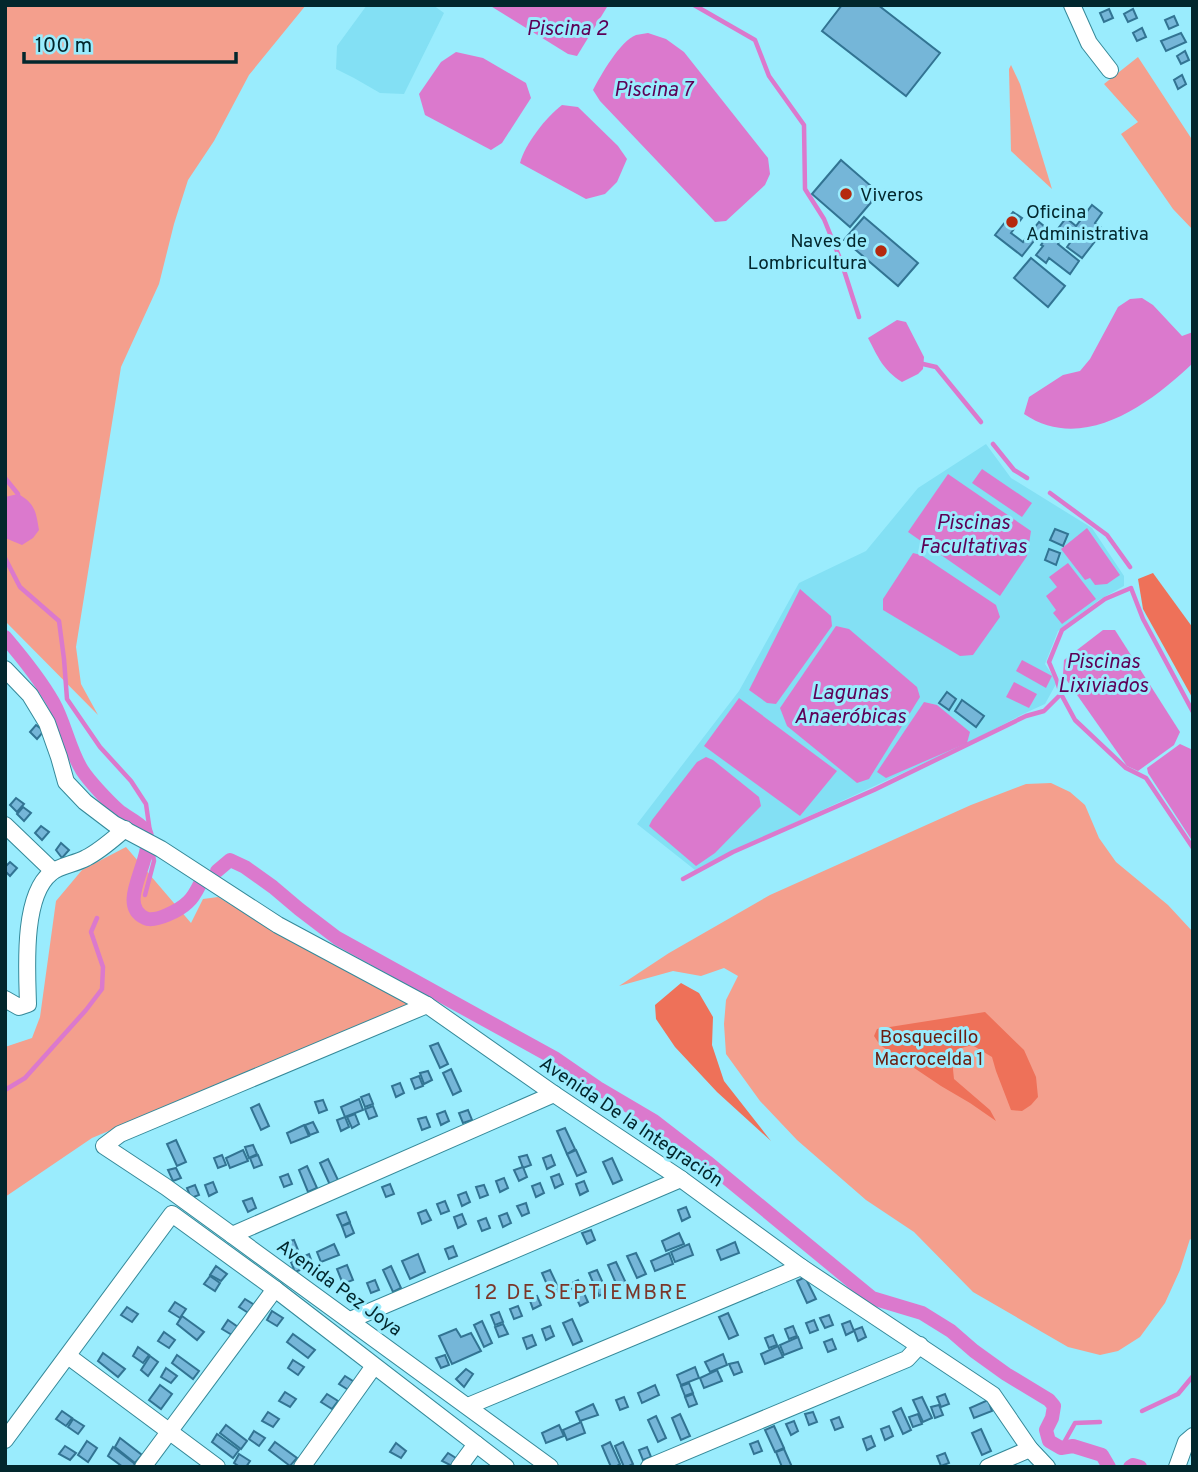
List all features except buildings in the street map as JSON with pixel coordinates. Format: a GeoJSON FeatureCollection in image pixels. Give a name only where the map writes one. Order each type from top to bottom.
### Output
{"type":"FeatureCollection","features":[{"type":"Feature","properties":{"kind":"street"},"geometry":{"type":"LineString","coordinates":[[1072,5],[1089,43],[1110,70]]}},
{"type":"Feature","properties":{"kind":"street","name":"Avenida De la Integración"},"geometry":{"type":"LineString","coordinates":[[5,669],[30,695],[47,723],[66,782],[85,802],[114,824],[161,849],[278,925],[427,1005],[681,1179],[801,1267],[993,1395],[1030,1449],[1047,1467]]}},
{"type":"Feature","properties":{"kind":"street"},"geometry":{"type":"LineString","coordinates":[[5,825],[53,871]]}},
{"type":"Feature","properties":{"kind":"street"},"geometry":{"type":"LineString","coordinates":[[5,999],[19,1007],[28,1004],[27,957],[31,917],[36,893],[46,878],[53,871],[71,865],[130,833]]}},
{"type":"Feature","properties":{"kind":"street","name":"Avenida Pez Joya"},"geometry":{"type":"LineString","coordinates":[[427,1005],[120,1134],[104,1146],[166,1187],[550,1467]]}},
{"type":"Feature","properties":{"kind":"street"},"geometry":{"type":"LineString","coordinates":[[232,1235],[554,1094]]}},
{"type":"Feature","properties":{"kind":"street"},"geometry":{"type":"LineString","coordinates":[[350,1320],[681,1179]]}},
{"type":"Feature","properties":{"kind":"street","name":"Avenida Pez Joya"},"geometry":{"type":"LineString","coordinates":[[68,1356],[172,1214],[275,1289],[506,1467]]}},
{"type":"Feature","properties":{"kind":"street"},"geometry":{"type":"LineString","coordinates":[[468,1406],[801,1267]]}},
{"type":"Feature","properties":{"kind":"street"},"geometry":{"type":"LineString","coordinates":[[144,1467],[275,1289]]}},
{"type":"Feature","properties":{"kind":"street"},"geometry":{"type":"LineString","coordinates":[[649,1467],[907,1359],[920,1345]]}},
{"type":"Feature","properties":{"kind":"street"},"geometry":{"type":"LineString","coordinates":[[5,1440],[68,1356],[217,1467]]}},
{"type":"Feature","properties":{"kind":"street"},"geometry":{"type":"LineString","coordinates":[[302,1467],[374,1366]]}},
{"type":"Feature","properties":{"kind":"street"},"geometry":{"type":"LineString","coordinates":[[1177,1467],[1186,1443],[1193,1436]]}},
{"type":"Feature","properties":{"kind":"street"},"geometry":{"type":"LineString","coordinates":[[459,1467],[476,1444]]}},
{"type":"Feature","properties":{"kind":"street"},"geometry":{"type":"LineString","coordinates":[[988,1467],[1030,1449]]}},
{"type":"Feature","properties":{"kind":"shaded area"},"geometry":{"type":"Polygon","coordinates":[[[367,5],[433,5],[444,13],[404,94],[380,93],[336,69],[337,46],[367,5]]]}},
{"type":"Feature","properties":{"kind":"shaded area"},"geometry":{"type":"Polygon","coordinates":[[[986,444],[1011,478],[1092,528],[1124,576],[1124,586],[1099,600],[1058,631],[1045,664],[1056,684],[1045,704],[968,743],[695,870],[637,824],[739,691],[799,583],[866,551],[918,488],[986,444]]]}},
{"type":"Feature","properties":{"kind":"green space"},"geometry":{"type":"Polygon","coordinates":[[[5,5],[306,5],[249,75],[214,141],[188,180],[159,284],[121,367],[76,647],[81,684],[98,715],[5,621],[5,5]]]}},
{"type":"Feature","properties":{"kind":"green space"},"geometry":{"type":"Polygon","coordinates":[[[1138,57],[1193,141],[1193,230],[1173,209],[1121,134],[1138,122],[1104,84],[1138,57]]]}},
{"type":"Feature","properties":{"kind":"green space"},"geometry":{"type":"Polygon","coordinates":[[[1011,65],[1020,84],[1052,189],[1011,151],[1011,65]]]}},
{"type":"Feature","properties":{"kind":"green space"},"geometry":{"type":"Polygon","coordinates":[[[1153,573],[1193,628],[1193,699],[1143,609],[1138,579],[1153,573]]]}},
{"type":"Feature","properties":{"kind":"green space"},"geometry":{"type":"Polygon","coordinates":[[[1051,783],[1070,792],[1085,805],[1099,838],[1116,862],[1168,905],[1193,932],[1193,1241],[1190,1239],[1165,1303],[1140,1337],[1118,1351],[1100,1355],[1068,1347],[973,1292],[914,1232],[866,1200],[797,1140],[760,1101],[726,1054],[726,1000],[738,976],[724,968],[701,976],[673,971],[619,986],[669,953],[770,895],[971,805],[1026,784],[1051,783]]]}},
{"type":"Feature","properties":{"kind":"green space"},"geometry":{"type":"Polygon","coordinates":[[[126,847],[191,923],[203,899],[218,897],[285,937],[412,1003],[92,1138],[5,1197],[5,1047],[32,1038],[40,1017],[56,901],[82,870],[126,847]]]}},
{"type":"Feature","properties":{"kind":"green space"},"geometry":{"type":"Polygon","coordinates":[[[681,983],[699,993],[713,1017],[712,1045],[724,1081],[771,1141],[717,1092],[675,1047],[656,1019],[655,1005],[681,983]]]}},
{"type":"Feature","properties":{"kind":"green space","name":"Bosquecillo Macrocelda 1"},"geometry":{"type":"Polygon","coordinates":[[[985,1012],[1024,1050],[1036,1077],[1038,1097],[1022,1111],[1011,1110],[992,1057],[972,1045],[958,1049],[952,1060],[954,1079],[990,1110],[996,1121],[880,1045],[874,1036],[877,1029],[985,1012]]]}},
{"type":"Feature","properties":{"kind":"water","name":"Piscina 2"},"geometry":{"type":"Polygon","coordinates":[[[489,5],[607,7],[577,56],[568,54],[489,5]]]}},
{"type":"Feature","properties":{"kind":"water","name":"Piscina 7"},"geometry":{"type":"Polygon","coordinates":[[[648,33],[666,39],[684,52],[768,158],[770,174],[765,185],[726,221],[715,222],[600,101],[593,90],[624,44],[636,35],[648,33]]]}},
{"type":"Feature","properties":{"kind":"water"},"geometry":{"type":"Polygon","coordinates":[[[456,52],[483,58],[526,83],[531,98],[502,143],[491,150],[425,115],[419,94],[441,62],[456,52]]]}},
{"type":"Feature","properties":{"kind":"water"},"geometry":{"type":"Polygon","coordinates":[[[562,105],[578,107],[618,146],[627,159],[617,182],[605,194],[586,199],[520,163],[537,131],[562,105]]]}},
{"type":"Feature","properties":{"kind":"water"},"geometry":{"type":"Polygon","coordinates":[[[1142,298],[1153,305],[1182,336],[1193,332],[1193,363],[1136,408],[1092,426],[1069,429],[1046,425],[1024,414],[1029,397],[1063,375],[1080,371],[1090,359],[1118,307],[1130,299],[1142,298]]]}},
{"type":"Feature","properties":{"kind":"water"},"geometry":{"type":"Polygon","coordinates":[[[897,320],[906,322],[924,357],[923,369],[902,382],[886,368],[868,338],[897,320]]]}},
{"type":"Feature","properties":{"kind":"water","name":"Piscinas Facultativas"},"geometry":{"type":"Polygon","coordinates":[[[982,469],[1032,503],[1022,517],[972,483],[982,469]]]}},
{"type":"Feature","properties":{"kind":"water","name":"Piscinas Facultativas"},"geometry":{"type":"Polygon","coordinates":[[[948,474],[1031,531],[1027,556],[1000,596],[908,532],[948,474]]]}},
{"type":"Feature","properties":{"kind":"water"},"geometry":{"type":"Polygon","coordinates":[[[18,494],[34,509],[39,530],[22,545],[5,538],[5,497],[18,494]]]}},
{"type":"Feature","properties":{"kind":"water"},"geometry":{"type":"Polygon","coordinates":[[[1087,528],[1120,575],[1107,584],[1095,585],[1090,578],[1085,580],[1061,549],[1087,528]]]}},
{"type":"Feature","properties":{"kind":"water","name":"Lagunas Anaeróbicas"},"geometry":{"type":"Polygon","coordinates":[[[913,553],[921,555],[996,605],[1000,617],[973,655],[960,656],[883,610],[883,599],[913,553]]]}},
{"type":"Feature","properties":{"kind":"water"},"geometry":{"type":"Polygon","coordinates":[[[1068,563],[1096,599],[1062,624],[1053,613],[1056,610],[1046,596],[1057,587],[1049,577],[1068,563]]]}},
{"type":"Feature","properties":{"kind":"water","name":"Lagunas Anaeróbicas"},"geometry":{"type":"Polygon","coordinates":[[[800,589],[831,616],[832,626],[776,704],[767,703],[749,690],[800,589]]]}},
{"type":"Feature","properties":{"kind":"water","name":"Lagunas Anaeróbicas"},"geometry":{"type":"Polygon","coordinates":[[[836,626],[849,629],[917,687],[920,697],[869,779],[857,783],[787,726],[780,708],[836,626]]]}},
{"type":"Feature","properties":{"kind":"water","name":"Piscinas Lixiviados"},"geometry":{"type":"Polygon","coordinates":[[[1103,630],[1115,630],[1180,732],[1174,745],[1138,771],[1127,766],[1063,675],[1064,660],[1103,630]]]}},
{"type":"Feature","properties":{"kind":"water"},"geometry":{"type":"Polygon","coordinates":[[[1022,660],[1052,676],[1046,688],[1016,671],[1022,660]]]}},
{"type":"Feature","properties":{"kind":"water"},"geometry":{"type":"Polygon","coordinates":[[[1014,682],[1037,694],[1029,708],[1006,697],[1014,682]]]}},
{"type":"Feature","properties":{"kind":"water","name":"Lagunas Anaeróbicas"},"geometry":{"type":"Polygon","coordinates":[[[739,698],[837,771],[800,816],[704,746],[739,698]]]}},
{"type":"Feature","properties":{"kind":"water","name":"Lagunas Anaeróbicas"},"geometry":{"type":"Polygon","coordinates":[[[924,702],[937,705],[970,732],[967,743],[886,778],[877,772],[924,702]]]}},
{"type":"Feature","properties":{"kind":"water","name":"Piscinas Lixiviados"},"geometry":{"type":"Polygon","coordinates":[[[1180,744],[1193,750],[1193,842],[1147,768],[1180,744]]]}},
{"type":"Feature","properties":{"kind":"water"},"geometry":{"type":"Polygon","coordinates":[[[706,757],[759,797],[761,806],[715,853],[696,866],[649,826],[697,762],[706,757]]]}},
{"type":"Feature","properties":{"kind":"waterway"},"geometry":{"type":"LineString","coordinates":[[694,5],[755,40],[769,76],[804,125],[805,189],[824,219],[859,317]]}},
{"type":"Feature","properties":{"kind":"waterway"},"geometry":{"type":"LineString","coordinates":[[923,364],[936,367],[981,422]]}},
{"type":"Feature","properties":{"kind":"waterway"},"geometry":{"type":"LineString","coordinates":[[993,444],[1014,470],[1027,478]]}},
{"type":"Feature","properties":{"kind":"waterway"},"geometry":{"type":"LineString","coordinates":[[5,478],[18,494],[18,499]]}},
{"type":"Feature","properties":{"kind":"waterway"},"geometry":{"type":"LineString","coordinates":[[1050,493],[1107,535],[1130,567]]}},
{"type":"Feature","properties":{"kind":"waterway"},"geometry":{"type":"LineString","coordinates":[[5,558],[20,587],[59,621],[67,699],[100,747],[131,781],[146,804],[151,839]]}},
{"type":"Feature","properties":{"kind":"waterway"},"geometry":{"type":"LineString","coordinates":[[683,879],[733,852],[874,790],[1026,716],[1044,711],[1061,694],[1049,662],[1062,630],[1105,599],[1131,588],[1143,619],[1193,712]]}},
{"type":"Feature","properties":{"kind":"waterway"},"geometry":{"type":"LineString","coordinates":[[5,637],[53,702],[85,775],[118,810],[144,829],[146,851],[135,890],[136,911],[149,919],[167,915],[190,900],[200,884]]}},
{"type":"Feature","properties":{"kind":"waterway"},"geometry":{"type":"LineString","coordinates":[[1061,694],[1075,720],[1126,768],[1146,778],[1193,848]]}},
{"type":"Feature","properties":{"kind":"waterway"},"geometry":{"type":"LineString","coordinates":[[145,895],[154,861],[152,848]]}},
{"type":"Feature","properties":{"kind":"waterway"},"geometry":{"type":"LineString","coordinates":[[217,871],[230,860],[245,867],[337,938],[556,1059],[654,1121],[872,1298],[922,1313],[951,1331],[1006,1374],[1049,1400],[1054,1406],[1046,1430],[1049,1441],[1061,1448],[1073,1446],[1102,1455],[1109,1467]]}},
{"type":"Feature","properties":{"kind":"waterway"},"geometry":{"type":"LineString","coordinates":[[5,1090],[25,1078],[102,989],[103,967],[91,932],[97,918]]}},
{"type":"Feature","properties":{"kind":"waterway"},"geometry":{"type":"LineString","coordinates":[[1142,1411],[1178,1394],[1193,1376]]}},
{"type":"Feature","properties":{"kind":"waterway"},"geometry":{"type":"LineString","coordinates":[[1061,1448],[1075,1423],[1100,1422]]}},
{"type":"Feature","properties":{"kind":"waterway"},"geometry":{"type":"LineString","coordinates":[[1130,1467],[1140,1467]]}},
{"type":"Feature","properties":{"kind":"place","name":"Viveros"},"geometry":{"type":"Point","coordinates":[846,194]}},
{"type":"Feature","properties":{"kind":"place","name":"Oficina Administrativa"},"geometry":{"type":"Point","coordinates":[1012,222]}},
{"type":"Feature","properties":{"kind":"place","name":"Naves de Lombricultura"},"geometry":{"type":"Point","coordinates":[881,251]}},
{"type":"Feature","properties":{"kind":"district","name":"12 DE SEPTIEMBRE"},"geometry":{"type":"Point","coordinates":[582,1292]}}]}
